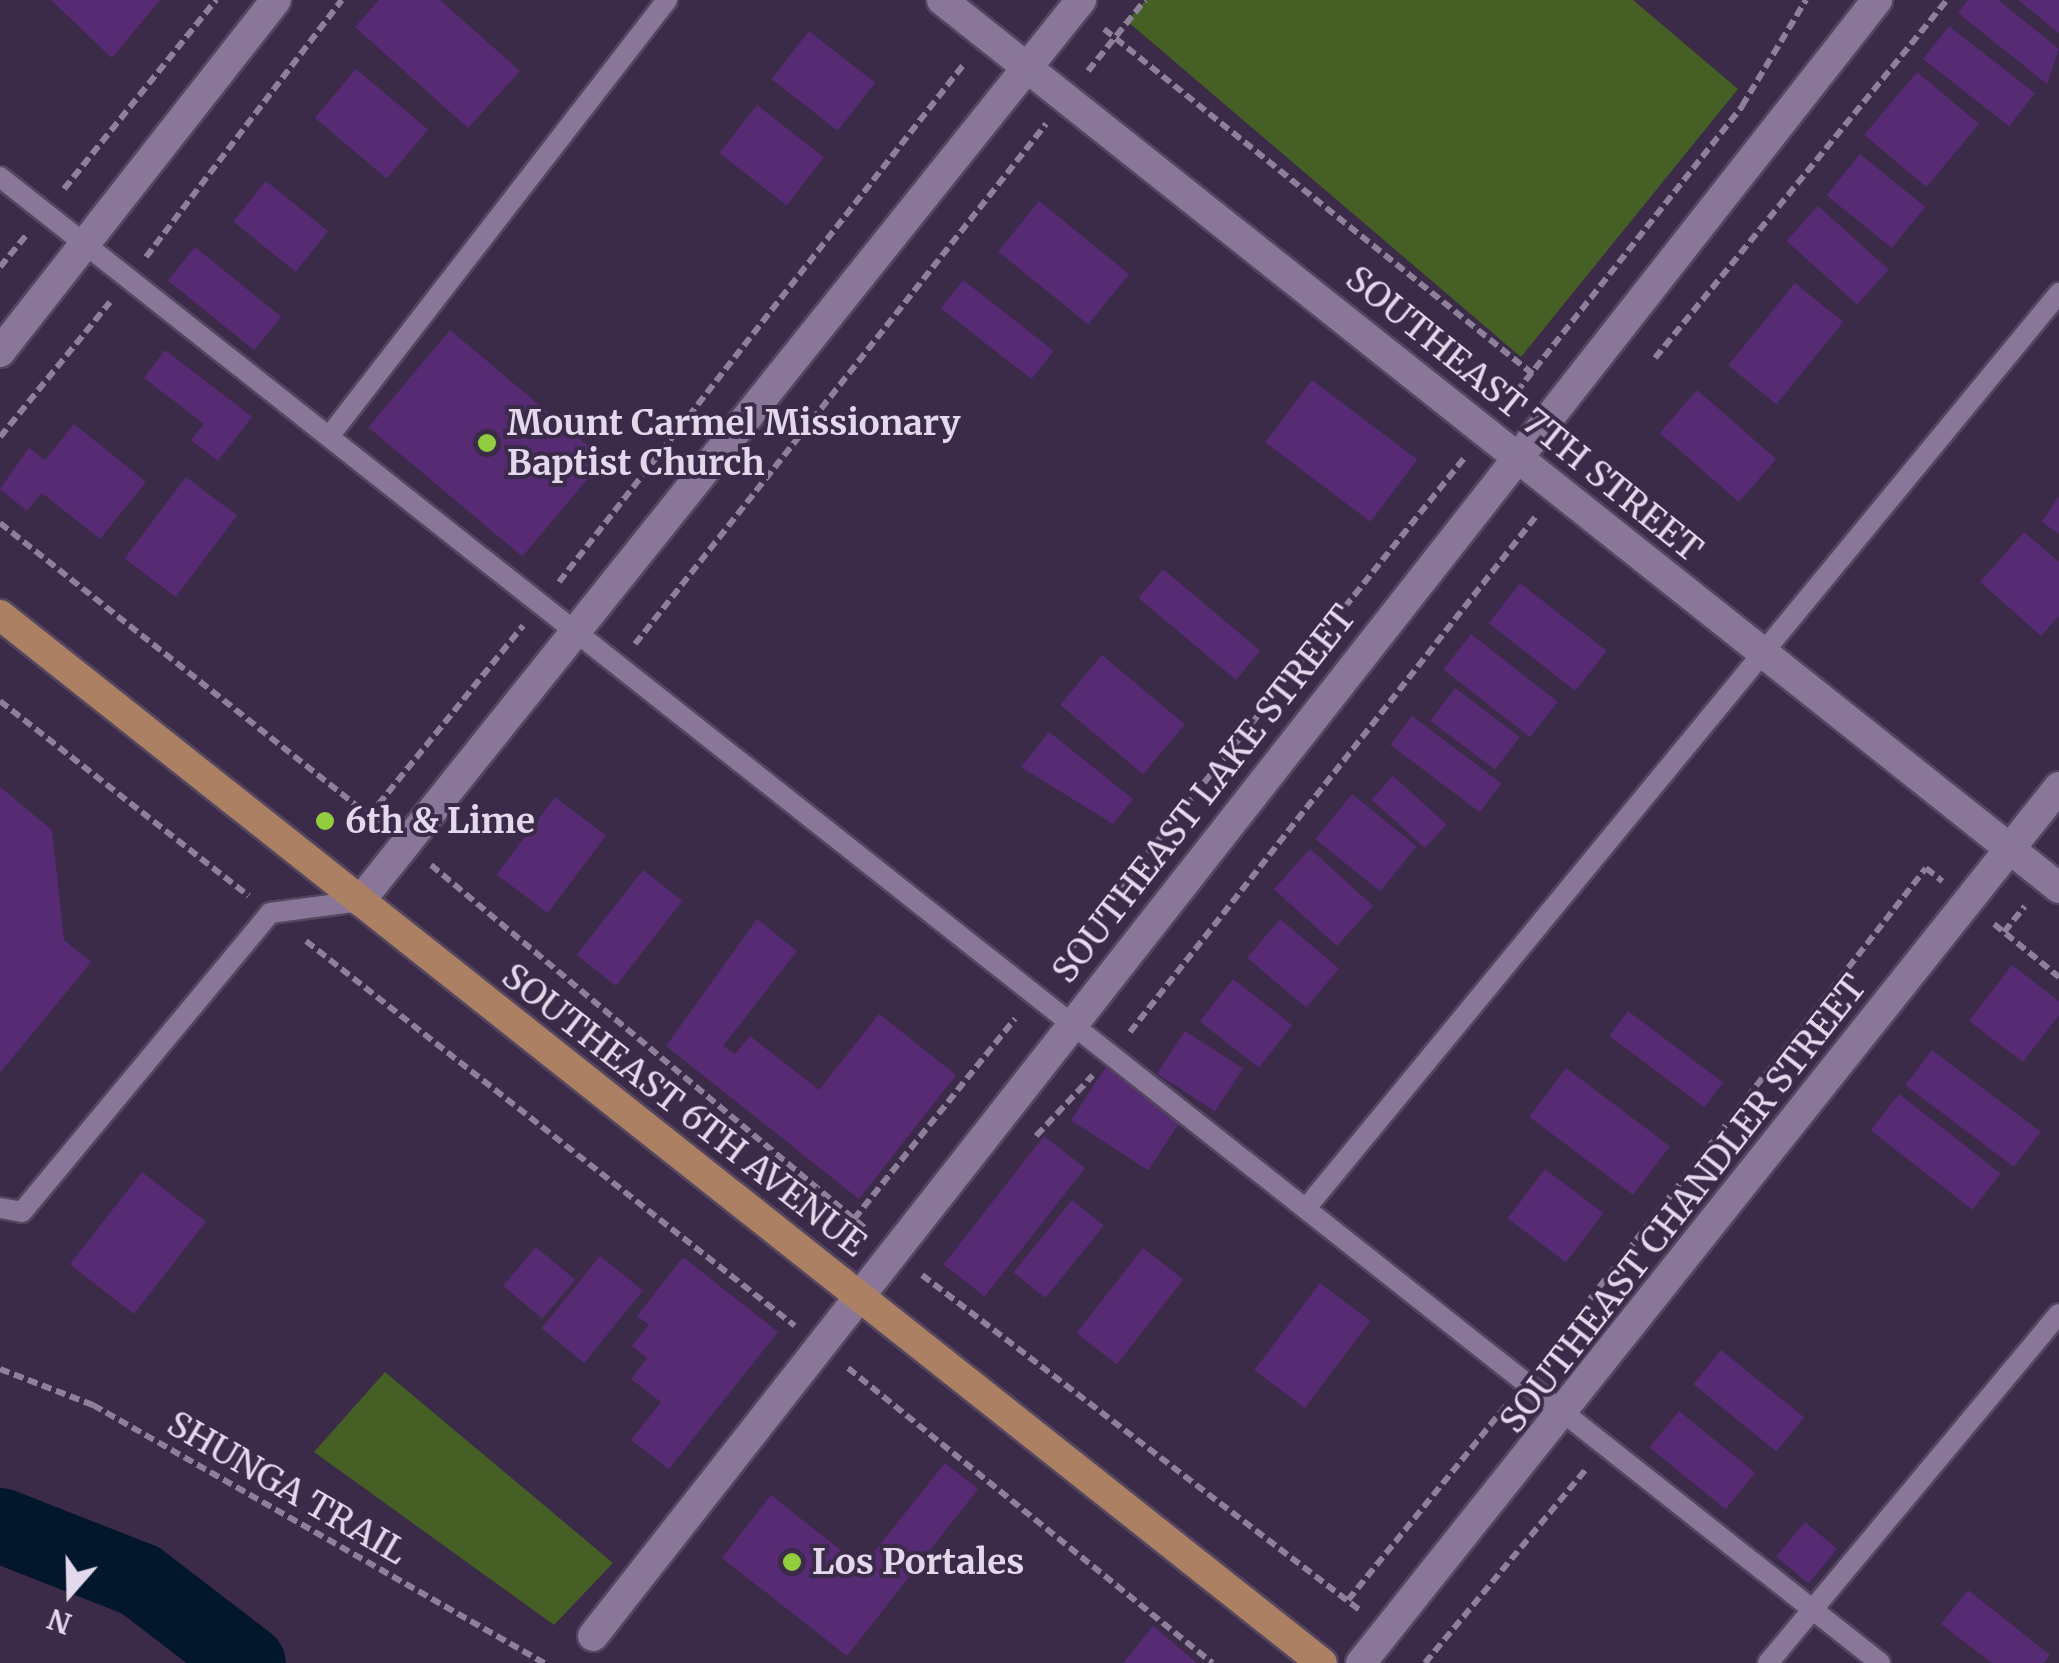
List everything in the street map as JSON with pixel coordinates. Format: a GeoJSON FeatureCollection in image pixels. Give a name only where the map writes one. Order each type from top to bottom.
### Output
{"type":"FeatureCollection","features":[{"type":"Feature","properties":{"kind":"main road","name":"SOUTHEAST 6TH AVENUE"},"geometry":{"type":"LineString","coordinates":[[0,615],[1322,1663]]}},
{"type":"Feature","properties":{"kind":"street"},"geometry":{"type":"LineString","coordinates":[[0,352],[276,0]]}},
{"type":"Feature","properties":{"kind":"street","name":"SOUTHEAST 7TH STREET"},"geometry":{"type":"LineString","coordinates":[[942,0],[2059,888]]}},
{"type":"Feature","properties":{"kind":"street","name":"SOUTHEAST LAKE STREET"},"geometry":{"type":"LineString","coordinates":[[594,1636],[825,1350],[892,1252],[1877,0]]}},
{"type":"Feature","properties":{"kind":"street"},"geometry":{"type":"LineString","coordinates":[[360,901],[1078,3]]}},
{"type":"Feature","properties":{"kind":"street","name":"SOUTHEAST CHANDLER STREET"},"geometry":{"type":"LineString","coordinates":[[1361,1663],[1568,1415],[2059,787]]}},
{"type":"Feature","properties":{"kind":"lane"},"geometry":{"type":"LineString","coordinates":[[331,434],[667,0]]}},
{"type":"Feature","properties":{"kind":"lane"},"geometry":{"type":"LineString","coordinates":[[0,176],[580,627],[1880,1663]]}},
{"type":"Feature","properties":{"kind":"lane"},"geometry":{"type":"LineString","coordinates":[[1307,1207],[1768,657],[2059,293]]}},
{"type":"Feature","properties":{"kind":"lane"},"geometry":{"type":"LineString","coordinates":[[0,1208],[22,1212],[270,913],[360,901]]}},
{"type":"Feature","properties":{"kind":"lane"},"geometry":{"type":"LineString","coordinates":[[1768,1663],[2059,1314]]}},
{"type":"Feature","properties":{"kind":"path"},"geometry":{"type":"LineString","coordinates":[[0,267],[216,0]]}},
{"type":"Feature","properties":{"kind":"path"},"geometry":{"type":"LineString","coordinates":[[0,437],[130,279],[342,0]]}},
{"type":"Feature","properties":{"kind":"path"},"geometry":{"type":"LineString","coordinates":[[622,661],[1145,0]]}},
{"type":"Feature","properties":{"kind":"path"},"geometry":{"type":"LineString","coordinates":[[854,1219],[1486,432],[1742,106],[1806,0]]}},
{"type":"Feature","properties":{"kind":"path"},"geometry":{"type":"LineString","coordinates":[[1654,358],[1947,0]]}},
{"type":"Feature","properties":{"kind":"path"},"geometry":{"type":"LineString","coordinates":[[1078,3],[1115,38],[1563,398]]}},
{"type":"Feature","properties":{"kind":"path"},"geometry":{"type":"LineString","coordinates":[[369,816],[545,600],[987,36]]}},
{"type":"Feature","properties":{"kind":"path"},"geometry":{"type":"LineString","coordinates":[[1027,1146],[1113,1054],[1537,514]]}},
{"type":"Feature","properties":{"kind":"path"},"geometry":{"type":"LineString","coordinates":[[0,523],[405,845],[892,1252],[1348,1600]]}},
{"type":"Feature","properties":{"kind":"path"},"geometry":{"type":"LineString","coordinates":[[0,701],[825,1350],[1212,1663]]}},
{"type":"Feature","properties":{"kind":"path"},"geometry":{"type":"LineString","coordinates":[[924,1277],[936,1262]]}},
{"type":"Feature","properties":{"kind":"path","name":"SHUNGA TRAIL"},"geometry":{"type":"LineString","coordinates":[[0,1369],[93,1405],[544,1663]]}},
{"type":"Feature","properties":{"kind":"path"},"geometry":{"type":"LineString","coordinates":[[1425,1663],[1591,1464]]}},
{"type":"Feature","properties":{"kind":"green space"},"geometry":{"type":"Polygon","coordinates":[[[1146,0],[1633,0],[1738,89],[1521,357],[1127,21],[1146,0]]]}},
{"type":"Feature","properties":{"kind":"green space"},"geometry":{"type":"Polygon","coordinates":[[[385,1372],[613,1563],[554,1625],[314,1452],[385,1372]]]}},
{"type":"Feature","properties":{"kind":"building"},"geometry":{"type":"Polygon","coordinates":[[[51,0],[160,0],[112,58],[51,0]]]}},
{"type":"Feature","properties":{"kind":"building"},"geometry":{"type":"Polygon","coordinates":[[[379,0],[440,0],[520,71],[468,128],[355,27],[379,0]]]}},
{"type":"Feature","properties":{"kind":"building"},"geometry":{"type":"Polygon","coordinates":[[[1968,0],[1998,0],[2059,49],[2047,84],[1958,13],[1968,0]]]}},
{"type":"Feature","properties":{"kind":"building"},"geometry":{"type":"Polygon","coordinates":[[[2018,0],[2059,0],[2059,33],[2018,0]]]}},
{"type":"Feature","properties":{"kind":"building"},"geometry":{"type":"Polygon","coordinates":[[[1949,26],[2035,93],[2009,126],[1923,59],[1949,26]]]}},
{"type":"Feature","properties":{"kind":"building"},"geometry":{"type":"Polygon","coordinates":[[[809,31],[875,83],[838,131],[771,79],[809,31]]]}},
{"type":"Feature","properties":{"kind":"building"},"geometry":{"type":"Polygon","coordinates":[[[356,69],[428,129],[387,178],[315,118],[356,69]]]}},
{"type":"Feature","properties":{"kind":"building"},"geometry":{"type":"Polygon","coordinates":[[[1917,72],[1979,124],[1926,187],[1864,135],[1917,72]]]}},
{"type":"Feature","properties":{"kind":"building"},"geometry":{"type":"Polygon","coordinates":[[[757,105],[824,157],[786,205],[719,153],[757,105]]]}},
{"type":"Feature","properties":{"kind":"building"},"geometry":{"type":"Polygon","coordinates":[[[1860,154],[1925,207],[1892,248],[1827,195],[1860,154]]]}},
{"type":"Feature","properties":{"kind":"building"},"geometry":{"type":"Polygon","coordinates":[[[266,181],[328,231],[295,272],[233,221],[266,181]]]}},
{"type":"Feature","properties":{"kind":"building"},"geometry":{"type":"Polygon","coordinates":[[[1039,201],[1129,274],[1088,325],[998,252],[1039,201]]]}},
{"type":"Feature","properties":{"kind":"building"},"geometry":{"type":"Polygon","coordinates":[[[1818,206],[1889,270],[1857,304],[1787,241],[1818,206]]]}},
{"type":"Feature","properties":{"kind":"building"},"geometry":{"type":"Polygon","coordinates":[[[195,247],[281,317],[254,350],[168,280],[195,247]]]}},
{"type":"Feature","properties":{"kind":"building"},"geometry":{"type":"Polygon","coordinates":[[[963,280],[1054,351],[1031,379],[941,308],[963,280]]]}},
{"type":"Feature","properties":{"kind":"building"},"geometry":{"type":"Polygon","coordinates":[[[1795,283],[1843,322],[1776,404],[1728,365],[1795,283]]]}},
{"type":"Feature","properties":{"kind":"building","name":"Mount Carmel Missionary Baptist Church"},"geometry":{"type":"Polygon","coordinates":[[[450,330],[604,459],[522,556],[368,427],[450,330]]]}},
{"type":"Feature","properties":{"kind":"building"},"geometry":{"type":"Polygon","coordinates":[[[165,350],[252,417],[218,461],[191,440],[204,424],[144,378],[165,350]]]}},
{"type":"Feature","properties":{"kind":"building"},"geometry":{"type":"Polygon","coordinates":[[[1312,380],[1417,459],[1370,522],[1265,442],[1312,380]]]}},
{"type":"Feature","properties":{"kind":"building"},"geometry":{"type":"Polygon","coordinates":[[[1697,390],[1776,459],[1739,502],[1660,433],[1697,390]]]}},
{"type":"Feature","properties":{"kind":"building"},"geometry":{"type":"Polygon","coordinates":[[[74,424],[146,482],[100,539],[42,493],[27,511],[0,489],[29,448],[45,460],[74,424]]]}},
{"type":"Feature","properties":{"kind":"building"},"geometry":{"type":"Polygon","coordinates":[[[186,477],[237,516],[176,597],[125,558],[186,477]]]}},
{"type":"Feature","properties":{"kind":"building"},"geometry":{"type":"Polygon","coordinates":[[[2059,496],[2059,534],[2042,522],[2059,496]]]}},
{"type":"Feature","properties":{"kind":"building"},"geometry":{"type":"Polygon","coordinates":[[[2024,532],[2059,562],[2059,616],[2041,636],[1980,582],[2024,532]]]}},
{"type":"Feature","properties":{"kind":"building"},"geometry":{"type":"Polygon","coordinates":[[[1163,569],[1260,651],[1236,680],[1139,598],[1163,569]]]}},
{"type":"Feature","properties":{"kind":"building"},"geometry":{"type":"Polygon","coordinates":[[[1520,583],[1607,651],[1575,691],[1489,623],[1520,583]]]}},
{"type":"Feature","properties":{"kind":"building"},"geometry":{"type":"Polygon","coordinates":[[[1471,634],[1558,702],[1530,737],[1443,669],[1471,634]]]}},
{"type":"Feature","properties":{"kind":"building"},"geometry":{"type":"Polygon","coordinates":[[[1102,655],[1185,724],[1143,774],[1060,705],[1102,655]]]}},
{"type":"Feature","properties":{"kind":"building"},"geometry":{"type":"Polygon","coordinates":[[[1455,688],[1520,737],[1495,769],[1430,721],[1455,688]]]}},
{"type":"Feature","properties":{"kind":"building"},"geometry":{"type":"Polygon","coordinates":[[[1412,716],[1501,783],[1480,812],[1390,745],[1412,716]]]}},
{"type":"Feature","properties":{"kind":"building"},"geometry":{"type":"Polygon","coordinates":[[[1049,732],[1133,799],[1113,824],[1021,767],[1049,732]]]}},
{"type":"Feature","properties":{"kind":"building"},"geometry":{"type":"Polygon","coordinates":[[[1393,776],[1447,824],[1425,848],[1372,800],[1393,776]]]}},
{"type":"Feature","properties":{"kind":"building"},"geometry":{"type":"Polygon","coordinates":[[[0,787],[52,830],[64,940],[91,962],[0,1073],[0,787]]]}},
{"type":"Feature","properties":{"kind":"building"},"geometry":{"type":"Polygon","coordinates":[[[1352,794],[1417,846],[1380,891],[1315,839],[1352,794]]]}},
{"type":"Feature","properties":{"kind":"building"},"geometry":{"type":"Polygon","coordinates":[[[555,797],[606,836],[548,913],[497,874],[555,797]]]}},
{"type":"Feature","properties":{"kind":"building"},"geometry":{"type":"Polygon","coordinates":[[[1310,849],[1373,906],[1337,946],[1274,889],[1310,849]]]}},
{"type":"Feature","properties":{"kind":"building"},"geometry":{"type":"Polygon","coordinates":[[[643,870],[682,901],[616,986],[577,955],[643,870]]]}},
{"type":"Feature","properties":{"kind":"building"},"geometry":{"type":"Polygon","coordinates":[[[757,919],[797,951],[723,1046],[735,1054],[750,1036],[819,1090],[879,1014],[956,1075],[859,1199],[666,1046],[757,919]]]}},
{"type":"Feature","properties":{"kind":"building"},"geometry":{"type":"Polygon","coordinates":[[[1280,919],[1339,968],[1306,1008],[1247,958],[1280,919]]]}},
{"type":"Feature","properties":{"kind":"building"},"geometry":{"type":"Polygon","coordinates":[[[2012,965],[2059,1001],[2059,1015],[2023,1062],[1969,1021],[2012,965]]]}},
{"type":"Feature","properties":{"kind":"building"},"geometry":{"type":"Polygon","coordinates":[[[1233,979],[1292,1025],[1259,1068],[1200,1022],[1233,979]]]}},
{"type":"Feature","properties":{"kind":"building"},"geometry":{"type":"Polygon","coordinates":[[[1628,1011],[1723,1083],[1704,1107],[1609,1036],[1628,1011]]]}},
{"type":"Feature","properties":{"kind":"building"},"geometry":{"type":"Polygon","coordinates":[[[1185,1031],[1243,1069],[1215,1111],[1157,1074],[1185,1031]]]}},
{"type":"Feature","properties":{"kind":"building"},"geometry":{"type":"Polygon","coordinates":[[[1932,1050],[2041,1132],[2014,1167],[1906,1085],[1932,1050]]]}},
{"type":"Feature","properties":{"kind":"building"},"geometry":{"type":"Polygon","coordinates":[[[1107,1065],[1184,1115],[1148,1170],[1071,1120],[1107,1065]]]}},
{"type":"Feature","properties":{"kind":"building"},"geometry":{"type":"Polygon","coordinates":[[[1566,1068],[1670,1146],[1633,1195],[1529,1117],[1566,1068]]]}},
{"type":"Feature","properties":{"kind":"building"},"geometry":{"type":"Polygon","coordinates":[[[1899,1094],[2001,1173],[1972,1210],[1871,1130],[1899,1094]]]}},
{"type":"Feature","properties":{"kind":"building"},"geometry":{"type":"Polygon","coordinates":[[[1044,1136],[1085,1168],[985,1296],[944,1264],[1044,1136]]]}},
{"type":"Feature","properties":{"kind":"building"},"geometry":{"type":"Polygon","coordinates":[[[1545,1169],[1603,1213],[1566,1262],[1508,1219],[1545,1169]]]}},
{"type":"Feature","properties":{"kind":"building"},"geometry":{"type":"Polygon","coordinates":[[[142,1172],[206,1222],[134,1314],[70,1264],[142,1172]]]}},
{"type":"Feature","properties":{"kind":"building"},"geometry":{"type":"Polygon","coordinates":[[[1072,1200],[1104,1226],[1045,1298],[1013,1272],[1072,1200]]]}},
{"type":"Feature","properties":{"kind":"building"},"geometry":{"type":"Polygon","coordinates":[[[536,1247],[575,1280],[542,1319],[503,1286],[536,1247]]]}},
{"type":"Feature","properties":{"kind":"building"},"geometry":{"type":"Polygon","coordinates":[[[1143,1248],[1183,1279],[1117,1365],[1077,1333],[1143,1248]]]}},
{"type":"Feature","properties":{"kind":"building"},"geometry":{"type":"Polygon","coordinates":[[[600,1256],[643,1291],[584,1363],[541,1328],[600,1256]]]}},
{"type":"Feature","properties":{"kind":"building"},"geometry":{"type":"Polygon","coordinates":[[[683,1257],[778,1332],[669,1469],[631,1440],[661,1402],[631,1379],[647,1358],[632,1346],[649,1325],[637,1316],[683,1257]]]}},
{"type":"Feature","properties":{"kind":"building"},"geometry":{"type":"Polygon","coordinates":[[[1320,1283],[1370,1321],[1305,1408],[1254,1370],[1320,1283]]]}},
{"type":"Feature","properties":{"kind":"building"},"geometry":{"type":"Polygon","coordinates":[[[1721,1350],[1804,1417],[1776,1452],[1693,1384],[1721,1350]]]}},
{"type":"Feature","properties":{"kind":"building"},"geometry":{"type":"Polygon","coordinates":[[[1679,1411],[1755,1473],[1726,1509],[1649,1448],[1679,1411]]]}},
{"type":"Feature","properties":{"kind":"building","name":"Los Portales"},"geometry":{"type":"Polygon","coordinates":[[[945,1463],[978,1489],[847,1656],[722,1558],[771,1495],[862,1567],[945,1463]]]}},
{"type":"Feature","properties":{"kind":"building"},"geometry":{"type":"Polygon","coordinates":[[[1805,1522],[1837,1549],[1808,1583],[1776,1556],[1805,1522]]]}},
{"type":"Feature","properties":{"kind":"building"},"geometry":{"type":"Polygon","coordinates":[[[1968,1590],[2050,1655],[2044,1663],[1992,1663],[1941,1624],[1968,1590]]]}},
{"type":"Feature","properties":{"kind":"building"},"geometry":{"type":"Polygon","coordinates":[[[1153,1626],[1197,1663],[1123,1663],[1153,1626]]]}},
{"type":"Feature","properties":{"kind":"waterway"},"geometry":{"type":"LineString","coordinates":[[0,1525],[140,1580],[248,1663]]}},
{"type":"Feature","properties":{"kind":"place","name":"Mount Carmel Missionary Baptist Church"},"geometry":{"type":"Point","coordinates":[487,443]}},
{"type":"Feature","properties":{"kind":"place","name":"6th & Lime"},"geometry":{"type":"Point","coordinates":[325,821]}},
{"type":"Feature","properties":{"kind":"place","name":"Los Portales"},"geometry":{"type":"Point","coordinates":[792,1562]}}]}
